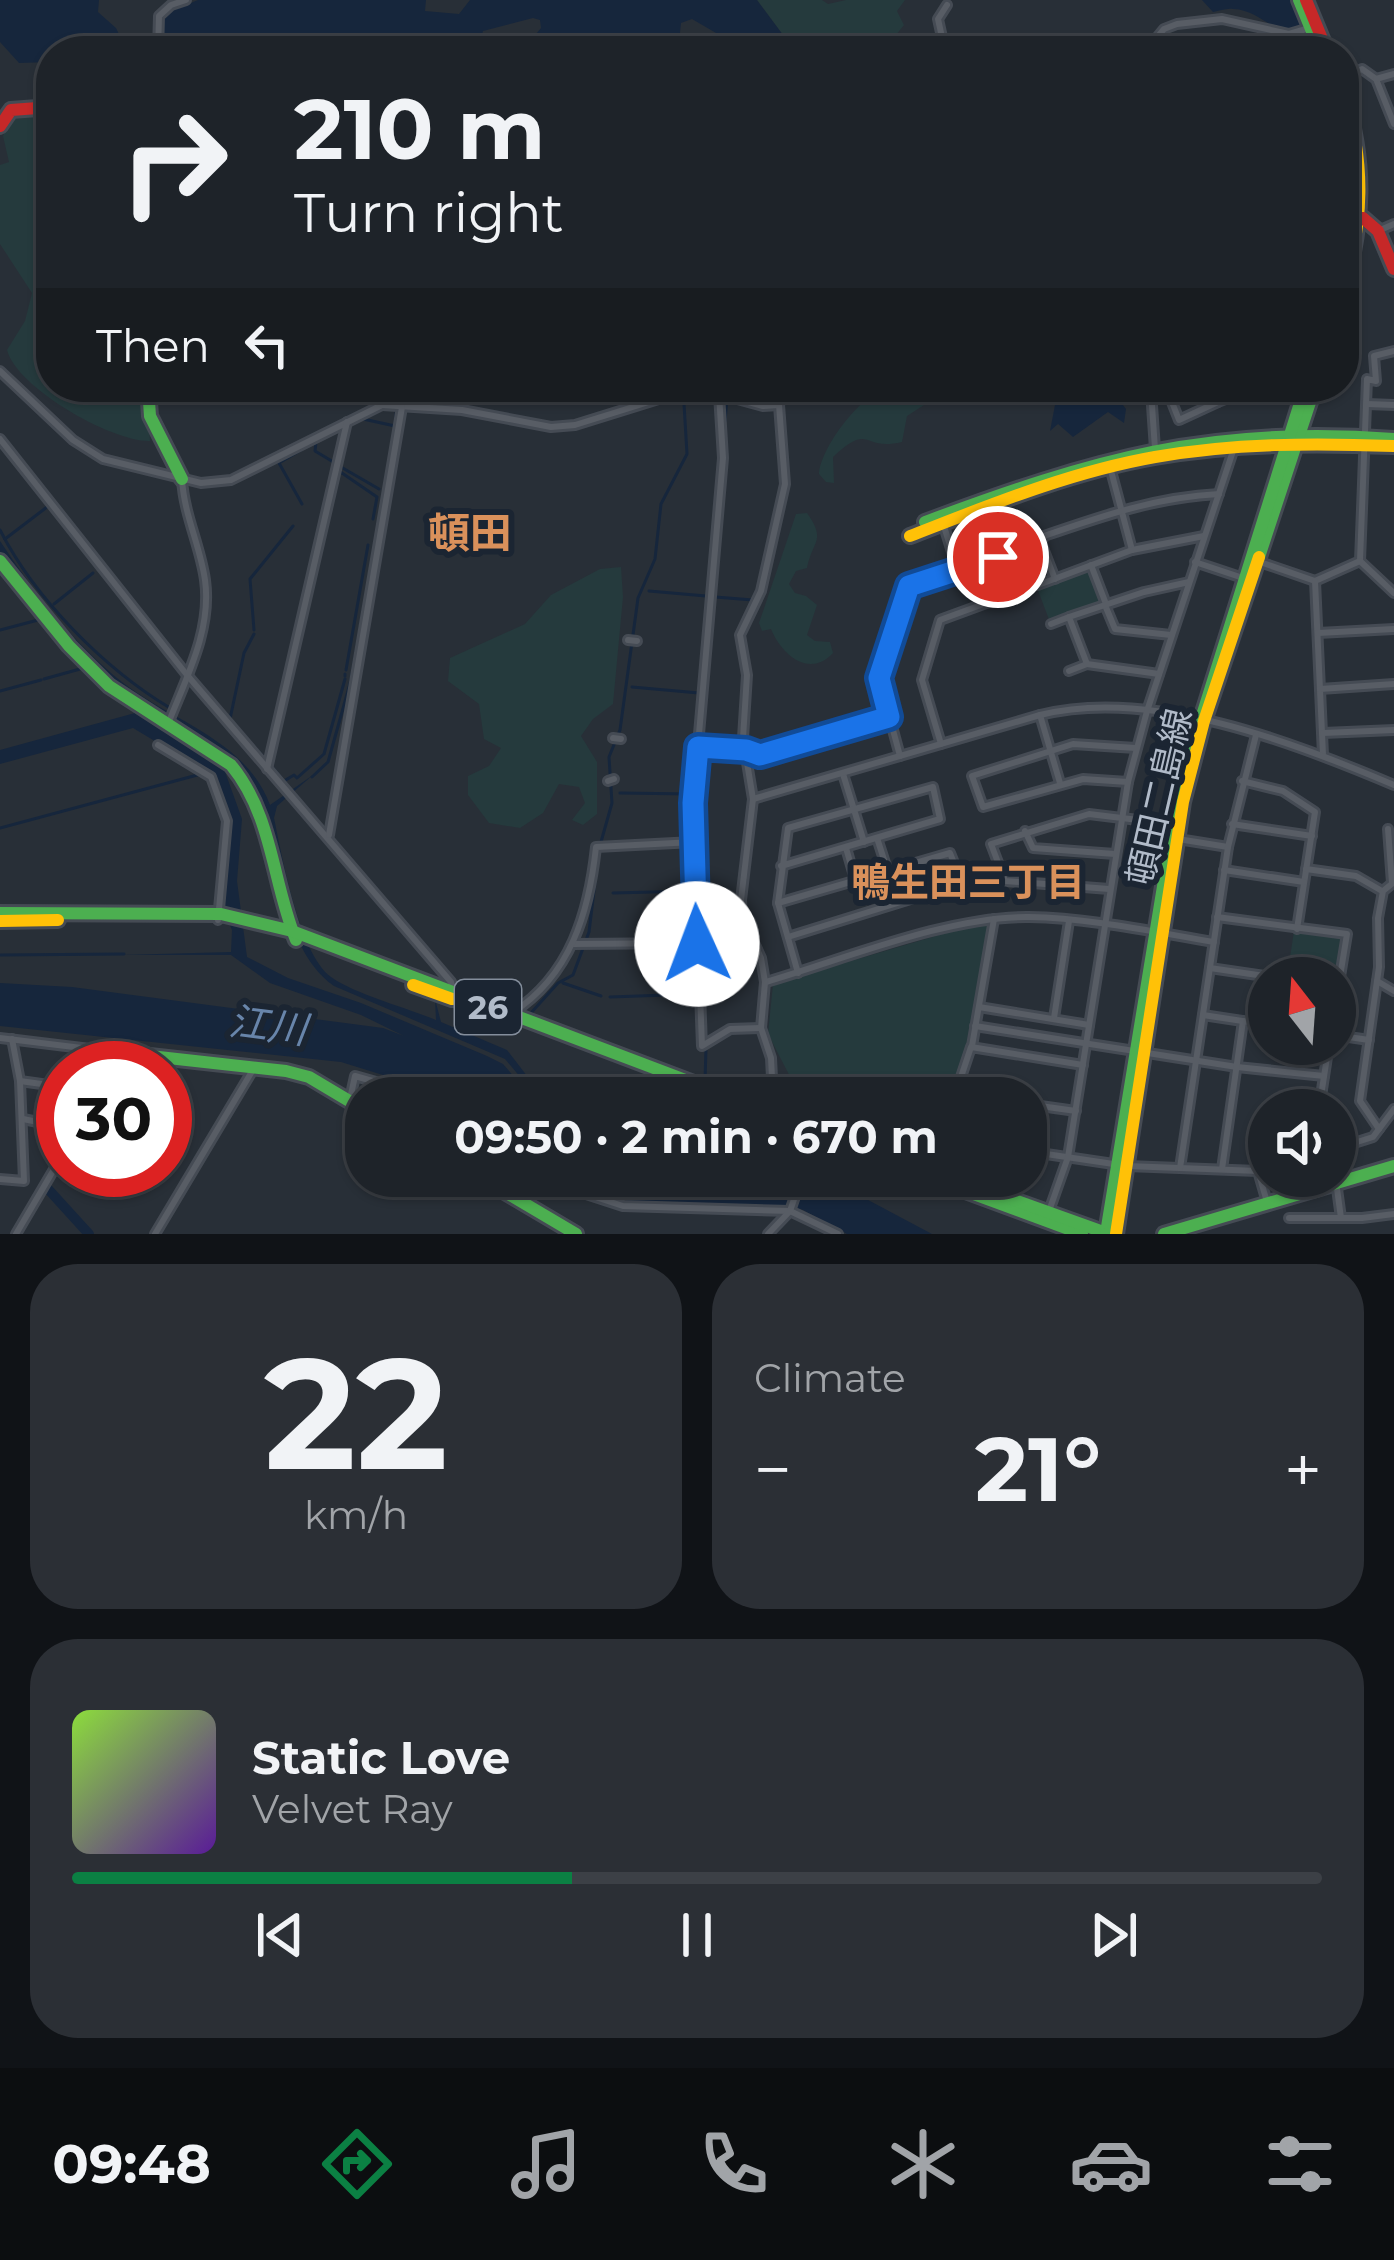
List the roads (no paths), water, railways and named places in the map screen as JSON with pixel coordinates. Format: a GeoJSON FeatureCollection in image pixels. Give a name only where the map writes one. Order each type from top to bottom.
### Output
{"type":"FeatureCollection","features":[{"type":"Feature","properties":{"kind":"main road"},"geometry":{"type":"LineString","coordinates":[[1303,0],[1317,36]]}},
{"type":"Feature","properties":{"kind":"main road"},"geometry":{"type":"LineString","coordinates":[[0,126],[11,110],[36,108]]}},
{"type":"Feature","properties":{"kind":"main road"},"geometry":{"type":"LineString","coordinates":[[1359,198],[1363,218],[1359,233]]}},
{"type":"Feature","properties":{"kind":"main road"},"geometry":{"type":"LineString","coordinates":[[1363,218],[1378,231],[1394,269]]}},
{"type":"Feature","properties":{"kind":"main road"},"geometry":{"type":"LineString","coordinates":[[150,402],[152,427],[178,463],[182,479]]}},
{"type":"Feature","properties":{"kind":"main road","name":"頓田二島線"},"geometry":{"type":"LineString","coordinates":[[1157,933],[1201,720],[1257,561],[1301,402]]}},
{"type":"Feature","properties":{"kind":"main road","name":"頓田二島線"},"geometry":{"type":"LineString","coordinates":[[1109,1234],[1172,824],[1243,578],[1309,402]]}},
{"type":"Feature","properties":{"kind":"main road"},"geometry":{"type":"LineString","coordinates":[[910,536],[1110,466],[1292,442]]}},
{"type":"Feature","properties":{"kind":"main road"},"geometry":{"type":"LineString","coordinates":[[925,522],[1107,459],[1155,449],[1394,443]]}},
{"type":"Feature","properties":{"kind":"main road"},"geometry":{"type":"LineString","coordinates":[[0,561],[91,669],[142,710],[231,765],[252,789],[294,935]]}},
{"type":"Feature","properties":{"kind":"main road","name":"26"},"geometry":{"type":"LineString","coordinates":[[0,917],[243,920],[294,935],[659,1077]]}},
{"type":"Feature","properties":{"kind":"main road","name":"26"},"geometry":{"type":"LineString","coordinates":[[452,996],[676,1077]]}},
{"type":"Feature","properties":{"kind":"main road"},"geometry":{"type":"LineString","coordinates":[[192,1061],[309,1077],[345,1100]]}},
{"type":"Feature","properties":{"kind":"main road"},"geometry":{"type":"LineString","coordinates":[[1356,1179],[1394,1173]]}},
{"type":"Feature","properties":{"kind":"main road"},"geometry":{"type":"LineString","coordinates":[[514,1197],[577,1234]]}},
{"type":"Feature","properties":{"kind":"main road"},"geometry":{"type":"LineString","coordinates":[[981,1197],[1082,1234]]}},
{"type":"Feature","properties":{"kind":"main road"},"geometry":{"type":"LineString","coordinates":[[993,1197],[1050,1223],[1109,1234]]}},
{"type":"Feature","properties":{"kind":"main road"},"geometry":{"type":"LineString","coordinates":[[1190,1234],[1294,1197]]}},
{"type":"Feature","properties":{"kind":"main road"},"geometry":{"type":"LineString","coordinates":[[1164,1234],[1269,1206]]}},
{"type":"Feature","properties":{"kind":"street"},"geometry":{"type":"LineString","coordinates":[[158,36],[162,11],[186,0]]}},
{"type":"Feature","properties":{"kind":"street"},"geometry":{"type":"LineString","coordinates":[[942,36],[938,19],[947,5]]}},
{"type":"Feature","properties":{"kind":"street"},"geometry":{"type":"LineString","coordinates":[[1158,36],[1177,24],[1222,19],[1289,34],[1313,26]]}},
{"type":"Feature","properties":{"kind":"street"},"geometry":{"type":"LineString","coordinates":[[1359,71],[1376,79],[1394,124]]}},
{"type":"Feature","properties":{"kind":"street"},"geometry":{"type":"LineString","coordinates":[[1376,79],[1394,74]]}},
{"type":"Feature","properties":{"kind":"street"},"geometry":{"type":"LineString","coordinates":[[1378,231],[1394,224]]}},
{"type":"Feature","properties":{"kind":"street"},"geometry":{"type":"LineString","coordinates":[[1394,352],[1374,356],[1376,381],[1367,379],[1360,561],[1394,593]]}},
{"type":"Feature","properties":{"kind":"street"},"geometry":{"type":"LineString","coordinates":[[0,371],[73,440],[104,459],[182,479],[220,483],[382,405]]}},
{"type":"Feature","properties":{"kind":"street"},"geometry":{"type":"LineString","coordinates":[[378,402],[462,410],[551,427],[575,425],[637,402]]}},
{"type":"Feature","properties":{"kind":"street"},"geometry":{"type":"LineString","coordinates":[[720,402],[723,458],[694,842],[703,1046],[730,1029],[761,1028]]}},
{"type":"Feature","properties":{"kind":"street"},"geometry":{"type":"LineString","coordinates":[[748,402],[779,405]]}},
{"type":"Feature","properties":{"kind":"street"},"geometry":{"type":"LineString","coordinates":[[772,1077],[761,1028],[765,982],[742,916],[753,800],[743,724],[747,675],[740,635],[761,591],[785,484],[780,402]]}},
{"type":"Feature","properties":{"kind":"street"},"geometry":{"type":"LineString","coordinates":[[1152,402],[1155,449]]}},
{"type":"Feature","properties":{"kind":"street"},"geometry":{"type":"LineString","coordinates":[[1171,402],[1180,420],[1218,402]]}},
{"type":"Feature","properties":{"kind":"street"},"geometry":{"type":"LineString","coordinates":[[1367,404],[1394,405]]}},
{"type":"Feature","properties":{"kind":"street"},"geometry":{"type":"LineString","coordinates":[[329,838],[402,407]]}},
{"type":"Feature","properties":{"kind":"street"},"geometry":{"type":"LineString","coordinates":[[267,769],[348,420]]}},
{"type":"Feature","properties":{"kind":"street"},"geometry":{"type":"LineString","coordinates":[[0,439],[187,675],[451,982],[452,996]]}},
{"type":"Feature","properties":{"kind":"street"},"geometry":{"type":"LineString","coordinates":[[1050,1223],[1068,1157],[1121,816],[1136,748],[1234,448]]}},
{"type":"Feature","properties":{"kind":"street"},"geometry":{"type":"LineString","coordinates":[[1110,466],[1132,550]]}},
{"type":"Feature","properties":{"kind":"street"},"geometry":{"type":"LineString","coordinates":[[168,724],[200,644],[206,592],[184,507],[182,479]]}},
{"type":"Feature","properties":{"kind":"street"},"geometry":{"type":"LineString","coordinates":[[1055,579],[1041,543],[1044,536],[1121,509],[1219,494]]}},
{"type":"Feature","properties":{"kind":"street"},"geometry":{"type":"LineString","coordinates":[[943,523],[957,568]]}},
{"type":"Feature","properties":{"kind":"street"},"geometry":{"type":"LineString","coordinates":[[941,744],[922,680],[940,620],[1132,550],[1204,536]]}},
{"type":"Feature","properties":{"kind":"street"},"geometry":{"type":"LineString","coordinates":[[899,756],[879,678],[904,593],[909,586],[998,557],[1012,594]]}},
{"type":"Feature","properties":{"kind":"street"},"geometry":{"type":"LineString","coordinates":[[1257,561],[1315,581],[1360,561]]}},
{"type":"Feature","properties":{"kind":"street"},"geometry":{"type":"LineString","coordinates":[[1195,562],[1243,578]]}},
{"type":"Feature","properties":{"kind":"street"},"geometry":{"type":"LineString","coordinates":[[1091,565],[1114,629],[1171,635]]}},
{"type":"Feature","properties":{"kind":"street"},"geometry":{"type":"LineString","coordinates":[[1315,581],[1324,755]]}},
{"type":"Feature","properties":{"kind":"street"},"geometry":{"type":"LineString","coordinates":[[1051,624],[1190,582]]}},
{"type":"Feature","properties":{"kind":"street"},"geometry":{"type":"LineString","coordinates":[[1069,617],[1087,664]]}},
{"type":"Feature","properties":{"kind":"street"},"geometry":{"type":"LineString","coordinates":[[1318,633],[1394,628]]}},
{"type":"Feature","properties":{"kind":"street"},"geometry":{"type":"LineString","coordinates":[[1069,671],[1087,664],[1159,674]]}},
{"type":"Feature","properties":{"kind":"street"},"geometry":{"type":"LineString","coordinates":[[1320,689],[1394,684]]}},
{"type":"Feature","properties":{"kind":"street"},"geometry":{"type":"LineString","coordinates":[[753,800],[1088,705],[1201,720],[1324,755],[1394,785]]}},
{"type":"Feature","properties":{"kind":"street"},"geometry":{"type":"LineString","coordinates":[[1040,715],[1060,783]]}},
{"type":"Feature","properties":{"kind":"street"},"geometry":{"type":"LineString","coordinates":[[698,747],[760,755],[889,717]]}},
{"type":"Feature","properties":{"kind":"street"},"geometry":{"type":"LineString","coordinates":[[1323,733],[1394,730]]}},
{"type":"Feature","properties":{"kind":"street"},"geometry":{"type":"LineString","coordinates":[[1180,1168],[1232,824],[1256,735]]}},
{"type":"Feature","properties":{"kind":"street"},"geometry":{"type":"LineString","coordinates":[[1128,782],[1083,778],[980,805],[974,773],[1084,743],[1136,748]]}},
{"type":"Feature","properties":{"kind":"street"},"geometry":{"type":"LineString","coordinates":[[158,746],[211,777],[227,821],[219,917]]}},
{"type":"Feature","properties":{"kind":"street"},"geometry":{"type":"LineString","coordinates":[[843,774],[864,842]]}},
{"type":"Feature","properties":{"kind":"street"},"geometry":{"type":"LineString","coordinates":[[1242,781],[1283,791],[1316,812],[1297,929]]}},
{"type":"Feature","properties":{"kind":"street"},"geometry":{"type":"LineString","coordinates":[[781,866],[940,819],[933,787],[788,828],[781,866],[778,903],[798,973]]}},
{"type":"Feature","properties":{"kind":"street"},"geometry":{"type":"LineString","coordinates":[[1109,889],[1001,879],[991,844],[1072,817],[1121,816],[1172,824]]}},
{"type":"Feature","properties":{"kind":"street"},"geometry":{"type":"LineString","coordinates":[[1232,824],[1312,836]]}},
{"type":"Feature","properties":{"kind":"street"},"geometry":{"type":"LineString","coordinates":[[1379,1129],[1360,1102],[1377,980],[1383,891],[1393,882],[1388,829]]}},
{"type":"Feature","properties":{"kind":"street"},"geometry":{"type":"LineString","coordinates":[[1025,831],[1033,848],[1115,854]]}},
{"type":"Feature","properties":{"kind":"street"},"geometry":{"type":"LineString","coordinates":[[878,838],[887,871]]}},
{"type":"Feature","properties":{"kind":"street"},"geometry":{"type":"LineString","coordinates":[[1177,839],[1228,847]]}},
{"type":"Feature","properties":{"kind":"street"},"geometry":{"type":"LineString","coordinates":[[509,1015],[536,994],[581,931],[592,890],[596,847],[694,842]]}},
{"type":"Feature","properties":{"kind":"street"},"geometry":{"type":"LineString","coordinates":[[846,848],[856,880]]}},
{"type":"Feature","properties":{"kind":"street"},"geometry":{"type":"LineString","coordinates":[[778,903],[950,853],[962,883],[788,937]]}},
{"type":"Feature","properties":{"kind":"street"},"geometry":{"type":"LineString","coordinates":[[1306,869],[1356,876],[1383,891]]}},
{"type":"Feature","properties":{"kind":"street"},"geometry":{"type":"LineString","coordinates":[[1224,870],[1304,882]]}},
{"type":"Feature","properties":{"kind":"street"},"geometry":{"type":"LineString","coordinates":[[1217,917],[1347,934],[1342,957]]}},
{"type":"Feature","properties":{"kind":"street"},"geometry":{"type":"LineString","coordinates":[[765,982],[951,927],[994,919],[1069,921],[1214,942]]}},
{"type":"Feature","properties":{"kind":"street"},"geometry":{"type":"LineString","coordinates":[[961,1077],[971,1047],[994,919]]}},
{"type":"Feature","properties":{"kind":"street"},"geometry":{"type":"LineString","coordinates":[[1054,1019],[1069,921]]}},
{"type":"Feature","properties":{"kind":"street"},"geometry":{"type":"LineString","coordinates":[[573,944],[697,944]]}},
{"type":"Feature","properties":{"kind":"street"},"geometry":{"type":"LineString","coordinates":[[1210,968],[1248,974]]}},
{"type":"Feature","properties":{"kind":"street"},"geometry":{"type":"LineString","coordinates":[[1377,980],[1394,991]]}},
{"type":"Feature","properties":{"kind":"street"},"geometry":{"type":"LineString","coordinates":[[979,1006],[1089,1025]]}},
{"type":"Feature","properties":{"kind":"street"},"geometry":{"type":"LineString","coordinates":[[1203,1015],[1248,1022]]}},
{"type":"Feature","properties":{"kind":"street"},"geometry":{"type":"LineString","coordinates":[[1222,1169],[1244,1021]]}},
{"type":"Feature","properties":{"kind":"street"},"geometry":{"type":"LineString","coordinates":[[975,1027],[1324,1076]]}},
{"type":"Feature","properties":{"kind":"street"},"geometry":{"type":"LineString","coordinates":[[0,1038],[36,1042]]}},
{"type":"Feature","properties":{"kind":"street"},"geometry":{"type":"LineString","coordinates":[[1356,1038],[1369,1040]]}},
{"type":"Feature","properties":{"kind":"street"},"geometry":{"type":"LineString","coordinates":[[13,1039],[23,1119],[24,1181]]}},
{"type":"Feature","properties":{"kind":"street"},"geometry":{"type":"LineString","coordinates":[[971,1047],[1083,1065]]}},
{"type":"Feature","properties":{"kind":"street"},"geometry":{"type":"LineString","coordinates":[[1322,1089],[1326,1065]]}},
{"type":"Feature","properties":{"kind":"street"},"geometry":{"type":"LineString","coordinates":[[155,1234],[254,1068]]}},
{"type":"Feature","properties":{"kind":"street"},"geometry":{"type":"LineString","coordinates":[[20,1082],[36,1084]]}},
{"type":"Feature","properties":{"kind":"street"},"geometry":{"type":"LineString","coordinates":[[1047,1107],[1076,1112]]}},
{"type":"Feature","properties":{"kind":"street"},"geometry":{"type":"LineString","coordinates":[[1356,1142],[1373,1137],[1394,1109]]}},
{"type":"Feature","properties":{"kind":"street"},"geometry":{"type":"LineString","coordinates":[[23,1119],[36,1122]]}},
{"type":"Feature","properties":{"kind":"street"},"geometry":{"type":"LineString","coordinates":[[1047,1154],[1122,1166],[1248,1171]]}},
{"type":"Feature","properties":{"kind":"street"},"geometry":{"type":"LineString","coordinates":[[0,1179],[24,1181],[36,1188]]}},
{"type":"Feature","properties":{"kind":"street"},"geometry":{"type":"LineString","coordinates":[[16,1234],[37,1197]]}},
{"type":"Feature","properties":{"kind":"street"},"geometry":{"type":"LineString","coordinates":[[595,1197],[623,1206],[790,1211],[838,1234]]}},
{"type":"Feature","properties":{"kind":"street"},"geometry":{"type":"LineString","coordinates":[[768,1234],[790,1211],[794,1197]]}},
{"type":"Feature","properties":{"kind":"street"},"geometry":{"type":"LineString","coordinates":[[1266,1197],[1269,1206]]}},
{"type":"Feature","properties":{"kind":"street"},"geometry":{"type":"LineString","coordinates":[[1339,1197],[1340,1234]]}},
{"type":"Feature","properties":{"kind":"street"},"geometry":{"type":"LineString","coordinates":[[1289,1218],[1394,1214]]}},
{"type":"Feature","properties":{"kind":"water"},"geometry":{"type":"Polygon","coordinates":[[[0,0],[99,0],[98,12],[120,36],[36,36],[36,62],[19,63],[0,42],[0,0]]]}},
{"type":"Feature","properties":{"kind":"water"},"geometry":{"type":"Polygon","coordinates":[[[198,0],[426,0],[425,11],[459,14],[470,0],[757,0],[784,36],[721,36],[692,19],[681,23],[680,36],[534,36],[541,28],[540,20],[533,18],[483,31],[482,36],[163,36],[166,13],[198,0]]]}},
{"type":"Feature","properties":{"kind":"water"},"geometry":{"type":"Polygon","coordinates":[[[1202,0],[1291,0],[1302,27],[1283,29],[1243,11],[1213,12],[1202,0]]]}},
{"type":"Feature","properties":{"kind":"water"},"geometry":{"type":"Polygon","coordinates":[[[1121,402],[1126,409],[1124,423],[1108,412],[1073,437],[1058,424],[1050,431],[1055,405],[1121,402]]]}},
{"type":"Feature","properties":{"kind":"water"},"geometry":{"type":"Polygon","coordinates":[[[0,541],[87,651],[142,696],[226,748],[259,783],[270,805],[313,775],[277,806],[274,818],[301,926],[331,977],[436,1020],[435,999],[441,1022],[507,1050],[528,1077],[520,1077],[505,1059],[334,986],[314,967],[291,917],[272,834],[251,783],[225,755],[140,703],[91,663],[0,554],[0,541]]]}},
{"type":"Feature","properties":{"kind":"water","name":"江川"},"geometry":{"type":"Polygon","coordinates":[[[135,713],[223,766],[242,819],[237,881],[247,957],[503,1064],[514,1077],[389,1077],[341,1062],[192,1046],[192,1041],[142,1041],[0,1026],[0,983],[72,987],[383,1028],[404,1036],[361,1015],[270,983],[231,955],[121,955],[231,952],[232,930],[222,907],[229,821],[213,776],[133,728],[0,764],[0,750],[135,713]]]}},
{"type":"Feature","properties":{"kind":"water"},"geometry":{"type":"Polygon","coordinates":[[[613,1197],[862,1197],[932,1234],[847,1234],[803,1210],[783,1205],[698,1207],[613,1197]]]}},
{"type":"Feature","properties":{"kind":"waterway"},"geometry":{"type":"LineString","coordinates":[[393,443],[397,402]]}},
{"type":"Feature","properties":{"kind":"waterway"},"geometry":{"type":"LineString","coordinates":[[530,1014],[558,983],[573,975],[589,932],[599,849],[612,803],[609,757],[620,730],[638,598],[655,559],[661,504],[687,454],[684,402]]}},
{"type":"Feature","properties":{"kind":"waterway"},"geometry":{"type":"LineString","coordinates":[[725,421],[727,402]]}},
{"type":"Feature","properties":{"kind":"waterway"},"geometry":{"type":"LineString","coordinates":[[363,419],[395,426]]}},
{"type":"Feature","properties":{"kind":"waterway"},"geometry":{"type":"LineString","coordinates":[[721,524],[725,427]]}},
{"type":"Feature","properties":{"kind":"waterway"},"geometry":{"type":"LineString","coordinates":[[331,434],[316,442],[315,451],[335,463]]}},
{"type":"Feature","properties":{"kind":"waterway"},"geometry":{"type":"LineString","coordinates":[[301,450],[279,463],[302,504]]}},
{"type":"Feature","properties":{"kind":"waterway"},"geometry":{"type":"LineString","coordinates":[[312,777],[328,762],[351,680],[389,464]]}},
{"type":"Feature","properties":{"kind":"waterway"},"geometry":{"type":"LineString","coordinates":[[341,467],[379,489]]}},
{"type":"Feature","properties":{"kind":"waterway"},"geometry":{"type":"LineString","coordinates":[[339,471],[377,497],[373,519]]}},
{"type":"Feature","properties":{"kind":"waterway"},"geometry":{"type":"LineString","coordinates":[[5,539],[47,507]]}},
{"type":"Feature","properties":{"kind":"waterway"},"geometry":{"type":"LineString","coordinates":[[254,630],[250,579],[293,526]]}},
{"type":"Feature","properties":{"kind":"waterway"},"geometry":{"type":"LineString","coordinates":[[719,544],[720,528]]}},
{"type":"Feature","properties":{"kind":"waterway"},"geometry":{"type":"LineString","coordinates":[[0,530],[32,581],[74,630],[121,673],[170,708]]}},
{"type":"Feature","properties":{"kind":"waterway"},"geometry":{"type":"LineString","coordinates":[[346,670],[368,545]]}},
{"type":"Feature","properties":{"kind":"waterway"},"geometry":{"type":"LineString","coordinates":[[713,609],[718,550]]}},
{"type":"Feature","properties":{"kind":"waterway"},"geometry":{"type":"LineString","coordinates":[[54,604],[93,573]]}},
{"type":"Feature","properties":{"kind":"waterway"},"geometry":{"type":"LineString","coordinates":[[649,591],[706,596]]}},
{"type":"Feature","properties":{"kind":"waterway"},"geometry":{"type":"LineString","coordinates":[[715,597],[753,600]]}},
{"type":"Feature","properties":{"kind":"waterway"},"geometry":{"type":"LineString","coordinates":[[711,643],[713,613]]}},
{"type":"Feature","properties":{"kind":"waterway"},"geometry":{"type":"LineString","coordinates":[[0,630],[38,620]]}},
{"type":"Feature","properties":{"kind":"waterway"},"geometry":{"type":"LineString","coordinates":[[254,634],[244,653],[230,719],[265,759]]}},
{"type":"Feature","properties":{"kind":"waterway"},"geometry":{"type":"LineString","coordinates":[[701,744],[710,650]]}},
{"type":"Feature","properties":{"kind":"waterway"},"geometry":{"type":"LineString","coordinates":[[44,679],[80,669]]}},
{"type":"Feature","properties":{"kind":"waterway"},"geometry":{"type":"LineString","coordinates":[[284,781],[297,778],[324,754],[345,679]]}},
{"type":"Feature","properties":{"kind":"waterway"},"geometry":{"type":"LineString","coordinates":[[0,691],[41,680]]}},
{"type":"Feature","properties":{"kind":"waterway"},"geometry":{"type":"LineString","coordinates":[[632,687],[699,693]]}},
{"type":"Feature","properties":{"kind":"waterway"},"geometry":{"type":"LineString","coordinates":[[697,832],[701,750]]}},
{"type":"Feature","properties":{"kind":"waterway"},"geometry":{"type":"LineString","coordinates":[[272,767],[283,780]]}},
{"type":"Feature","properties":{"kind":"waterway"},"geometry":{"type":"LineString","coordinates":[[0,828],[201,774]]}},
{"type":"Feature","properties":{"kind":"waterway"},"geometry":{"type":"LineString","coordinates":[[620,793],[691,794]]}},
{"type":"Feature","properties":{"kind":"waterway"},"geometry":{"type":"LineString","coordinates":[[613,893],[692,891]]}},
{"type":"Feature","properties":{"kind":"waterway"},"geometry":{"type":"LineString","coordinates":[[0,955],[124,954]]}},
{"type":"Feature","properties":{"kind":"waterway"},"geometry":{"type":"LineString","coordinates":[[702,970],[706,1039]]}},
{"type":"Feature","properties":{"kind":"waterway"},"geometry":{"type":"LineString","coordinates":[[563,983],[601,996]]}},
{"type":"Feature","properties":{"kind":"waterway"},"geometry":{"type":"LineString","coordinates":[[610,997],[696,994]]}},
{"type":"Feature","properties":{"kind":"waterway"},"geometry":{"type":"LineString","coordinates":[[705,1077],[706,1048]]}},
{"type":"Feature","properties":{"kind":"waterway"},"geometry":{"type":"LineString","coordinates":[[55,1197],[89,1234]]}},
{"type":"Feature","properties":{"kind":"district","name":"頓田"},"geometry":{"type":"Point","coordinates":[470,533]}},
{"type":"Feature","properties":{"kind":"district","name":"鴨生田三丁目"},"geometry":{"type":"Point","coordinates":[968,882]}}]}
